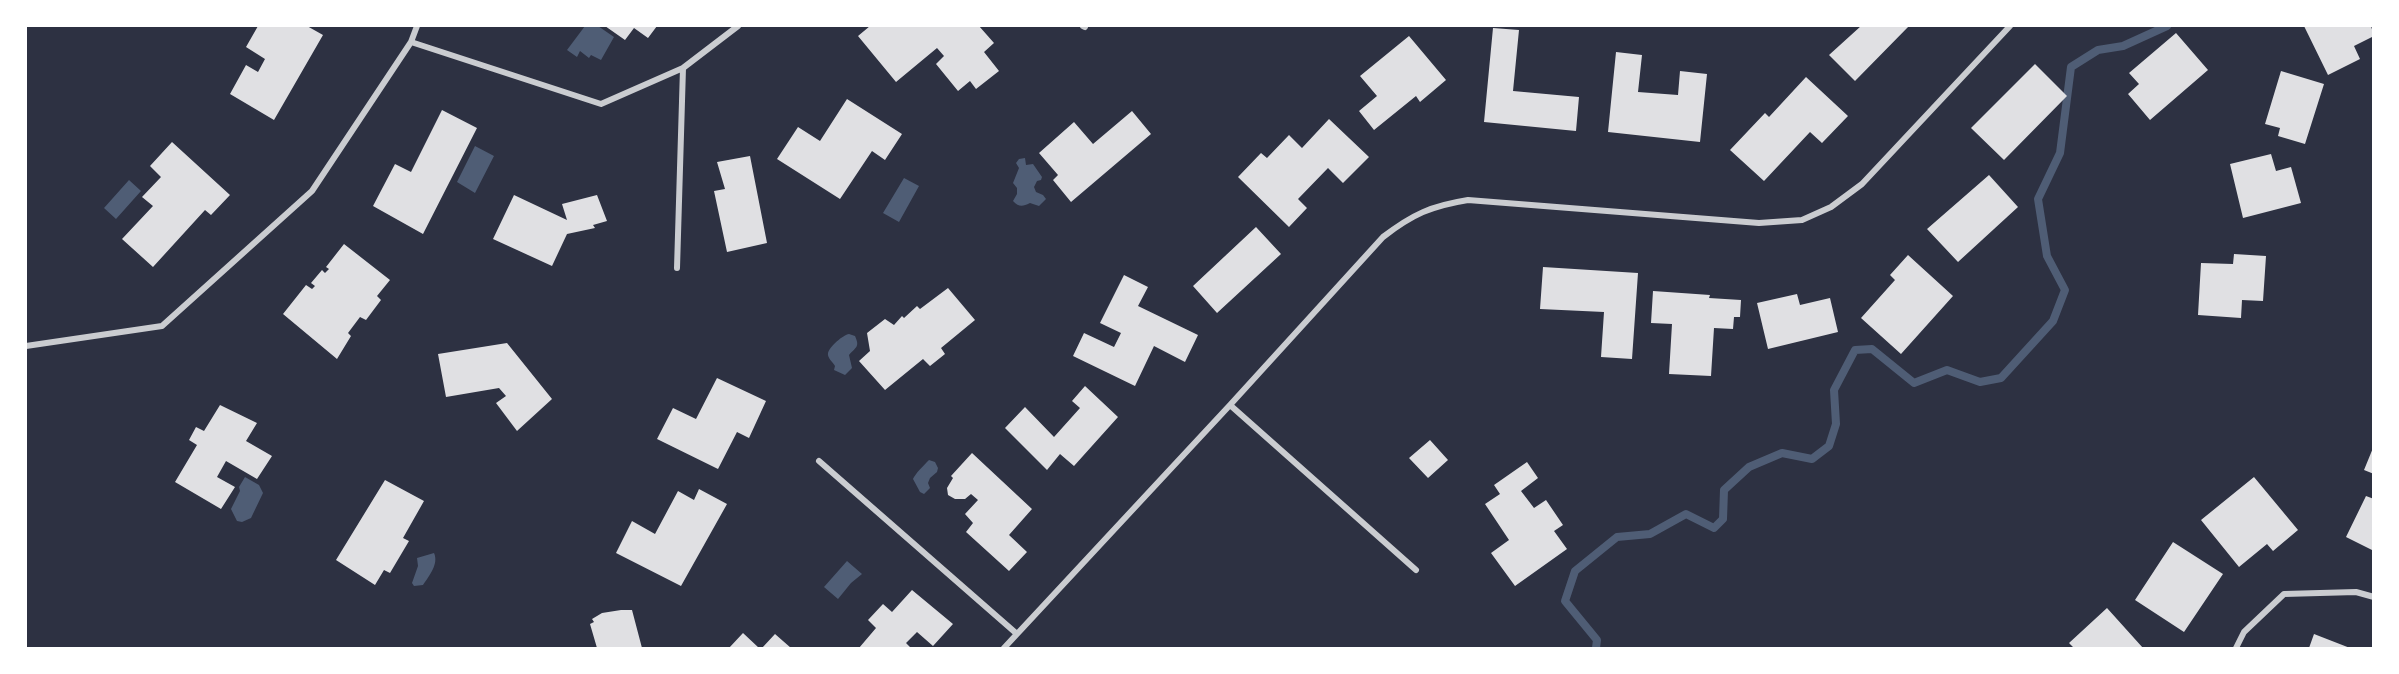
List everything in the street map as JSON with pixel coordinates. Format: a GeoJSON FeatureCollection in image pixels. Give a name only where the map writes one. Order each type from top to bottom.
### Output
{"type":"FeatureCollection","features":[{"type":"Feature","properties":{"kind":"street"},"geometry":{"type":"LineString","coordinates":[[26,346],[162,326],[312,191],[411,42],[417,26]]}},
{"type":"Feature","properties":{"kind":"street"},"geometry":{"type":"LineString","coordinates":[[411,42],[601,104],[683,68],[738,26]]}},
{"type":"Feature","properties":{"kind":"street"},"geometry":{"type":"LineString","coordinates":[[1004,648],[1383,237],[1405,219],[1437,205],[1468,200],[1759,223],[1802,220],[1831,207],[1862,184],[2010,26]]}},
{"type":"Feature","properties":{"kind":"street"},"geometry":{"type":"LineString","coordinates":[[677,268],[683,68]]}},
{"type":"Feature","properties":{"kind":"street"},"geometry":{"type":"LineString","coordinates":[[1230,405],[1416,570]]}},
{"type":"Feature","properties":{"kind":"street"},"geometry":{"type":"LineString","coordinates":[[819,460],[1017,634]]}},
{"type":"Feature","properties":{"kind":"street"},"geometry":{"type":"LineString","coordinates":[[2236,648],[2244,632],[2284,594],[2356,592],[2373,597]]}},
{"type":"Feature","properties":{"kind":"water"},"geometry":{"type":"Polygon","coordinates":[[[585,26],[598,26],[614,37],[601,60],[591,55],[589,58],[580,51],[577,57],[567,50],[585,26]]]}},
{"type":"Feature","properties":{"kind":"water"},"geometry":{"type":"Polygon","coordinates":[[[475,146],[494,156],[475,193],[457,182],[475,146]]]}},
{"type":"Feature","properties":{"kind":"water"},"geometry":{"type":"Polygon","coordinates":[[[1025,158],[1026,165],[1033,164],[1042,177],[1034,187],[1036,192],[1046,199],[1039,206],[1030,203],[1021,206],[1013,201],[1017,194],[1017,188],[1013,183],[1019,168],[1016,163],[1019,159],[1025,158]]]}},
{"type":"Feature","properties":{"kind":"water"},"geometry":{"type":"Polygon","coordinates":[[[904,178],[919,186],[899,222],[883,213],[904,178]]]}},
{"type":"Feature","properties":{"kind":"water"},"geometry":{"type":"Polygon","coordinates":[[[129,180],[141,191],[116,219],[104,208],[129,180]]]}},
{"type":"Feature","properties":{"kind":"water"},"geometry":{"type":"Polygon","coordinates":[[[849,334],[855,336],[857,345],[849,355],[852,368],[845,375],[834,370],[835,366],[828,353],[837,341],[849,334]]]}},
{"type":"Feature","properties":{"kind":"water"},"geometry":{"type":"Polygon","coordinates":[[[929,460],[935,462],[938,468],[928,483],[930,488],[924,494],[920,492],[913,479],[929,460]]]}},
{"type":"Feature","properties":{"kind":"water"},"geometry":{"type":"Polygon","coordinates":[[[245,477],[259,485],[263,493],[251,518],[242,522],[237,521],[231,509],[245,477]]]}},
{"type":"Feature","properties":{"kind":"water"},"geometry":{"type":"Polygon","coordinates":[[[434,553],[435,561],[430,574],[423,585],[414,586],[412,583],[418,566],[417,558],[434,553]]]}},
{"type":"Feature","properties":{"kind":"water"},"geometry":{"type":"Polygon","coordinates":[[[847,561],[862,574],[838,599],[824,587],[847,561]]]}},
{"type":"Feature","properties":{"kind":"building"},"geometry":{"type":"Polygon","coordinates":[[[258,26],[307,26],[323,35],[274,120],[230,94],[246,65],[258,72],[265,59],[246,47],[258,26]]]}},
{"type":"Feature","properties":{"kind":"building"},"geometry":{"type":"Polygon","coordinates":[[[605,26],[657,26],[648,38],[634,28],[625,40],[605,26]]]}},
{"type":"Feature","properties":{"kind":"building"},"geometry":{"type":"Polygon","coordinates":[[[870,26],[979,26],[994,43],[984,52],[999,71],[976,89],[970,81],[958,91],[936,64],[944,56],[937,48],[896,82],[858,36],[870,26]]]}},
{"type":"Feature","properties":{"kind":"building"},"geometry":{"type":"Polygon","coordinates":[[[1861,26],[1909,26],[1855,81],[1829,55],[1861,26]]]}},
{"type":"Feature","properties":{"kind":"building"},"geometry":{"type":"Polygon","coordinates":[[[2304,26],[2371,26],[2374,36],[2354,46],[2360,59],[2328,75],[2304,26]]]}},
{"type":"Feature","properties":{"kind":"building"},"geometry":{"type":"Polygon","coordinates":[[[1493,28],[1519,30],[1513,91],[1579,97],[1576,131],[1484,122],[1493,28]]]}},
{"type":"Feature","properties":{"kind":"building"},"geometry":{"type":"Polygon","coordinates":[[[2176,33],[2208,70],[2150,120],[2128,94],[2139,84],[2129,73],[2176,33]]]}},
{"type":"Feature","properties":{"kind":"building"},"geometry":{"type":"Polygon","coordinates":[[[1409,36],[1446,80],[1420,102],[1416,96],[1374,130],[1359,111],[1377,96],[1360,76],[1409,36]]]}},
{"type":"Feature","properties":{"kind":"building"},"geometry":{"type":"Polygon","coordinates":[[[1616,52],[1642,55],[1638,92],[1678,95],[1680,71],[1707,74],[1700,142],[1608,132],[1616,52]]]}},
{"type":"Feature","properties":{"kind":"building"},"geometry":{"type":"Polygon","coordinates":[[[2035,64],[2067,96],[2004,160],[1971,128],[2035,64]]]}},
{"type":"Feature","properties":{"kind":"building"},"geometry":{"type":"Polygon","coordinates":[[[2281,71],[2324,84],[2305,144],[2278,136],[2280,128],[2265,124],[2281,71]]]}},
{"type":"Feature","properties":{"kind":"building"},"geometry":{"type":"Polygon","coordinates":[[[1806,77],[1848,116],[1822,143],[1810,132],[1764,181],[1730,150],[1765,113],[1769,117],[1806,77]]]}},
{"type":"Feature","properties":{"kind":"building"},"geometry":{"type":"Polygon","coordinates":[[[847,99],[902,134],[885,160],[872,151],[840,199],[777,159],[798,127],[820,141],[847,99]]]}},
{"type":"Feature","properties":{"kind":"building"},"geometry":{"type":"Polygon","coordinates":[[[442,110],[477,128],[423,234],[373,206],[395,164],[411,172],[442,110]]]}},
{"type":"Feature","properties":{"kind":"building"},"geometry":{"type":"Polygon","coordinates":[[[1132,111],[1151,134],[1071,202],[1053,180],[1058,175],[1039,153],[1074,122],[1093,144],[1132,111]]]}},
{"type":"Feature","properties":{"kind":"building"},"geometry":{"type":"Polygon","coordinates":[[[1329,119],[1369,157],[1343,183],[1328,168],[1298,199],[1307,208],[1289,227],[1238,177],[1261,153],[1267,158],[1289,135],[1302,148],[1329,119]]]}},
{"type":"Feature","properties":{"kind":"building"},"geometry":{"type":"Polygon","coordinates":[[[172,142],[230,195],[211,215],[205,210],[153,267],[122,239],[153,206],[142,197],[161,177],[150,166],[172,142]]]}},
{"type":"Feature","properties":{"kind":"building"},"geometry":{"type":"Polygon","coordinates":[[[2271,154],[2276,171],[2291,167],[2301,203],[2243,218],[2230,164],[2271,154]]]}},
{"type":"Feature","properties":{"kind":"building"},"geometry":{"type":"Polygon","coordinates":[[[750,156],[767,243],[727,252],[714,191],[725,189],[717,162],[750,156]]]}},
{"type":"Feature","properties":{"kind":"building"},"geometry":{"type":"Polygon","coordinates":[[[1989,175],[2018,207],[1958,262],[1927,229],[1989,175]]]}},
{"type":"Feature","properties":{"kind":"building"},"geometry":{"type":"Polygon","coordinates":[[[514,195],[567,220],[562,204],[597,195],[607,221],[593,225],[595,228],[567,234],[552,266],[493,239],[514,195]]]}},
{"type":"Feature","properties":{"kind":"building"},"geometry":{"type":"Polygon","coordinates":[[[1256,227],[1281,254],[1217,313],[1193,286],[1256,227]]]}},
{"type":"Feature","properties":{"kind":"building"},"geometry":{"type":"Polygon","coordinates":[[[344,244],[390,280],[377,296],[381,300],[366,320],[360,317],[348,333],[351,336],[337,359],[283,314],[306,285],[312,289],[315,286],[311,283],[322,270],[325,273],[329,269],[326,267],[344,244]]]}},
{"type":"Feature","properties":{"kind":"building"},"geometry":{"type":"Polygon","coordinates":[[[2234,254],[2266,256],[2263,301],[2242,300],[2241,318],[2198,315],[2201,263],[2233,264],[2234,254]]]}},
{"type":"Feature","properties":{"kind":"building"},"geometry":{"type":"Polygon","coordinates":[[[1908,255],[1953,296],[1901,354],[1861,318],[1895,280],[1890,275],[1908,255]]]}},
{"type":"Feature","properties":{"kind":"building"},"geometry":{"type":"Polygon","coordinates":[[[1543,267],[1638,273],[1632,359],[1601,357],[1604,312],[1540,309],[1543,267]]]}},
{"type":"Feature","properties":{"kind":"building"},"geometry":{"type":"Polygon","coordinates":[[[1124,275],[1148,287],[1138,306],[1198,335],[1185,362],[1154,346],[1135,386],[1073,356],[1084,333],[1114,347],[1121,333],[1100,323],[1124,275]]]}},
{"type":"Feature","properties":{"kind":"building"},"geometry":{"type":"Polygon","coordinates":[[[948,288],[975,320],[941,348],[945,354],[930,366],[923,359],[885,390],[859,361],[870,351],[867,333],[885,319],[894,325],[902,316],[904,318],[917,306],[920,309],[948,288]]]}},
{"type":"Feature","properties":{"kind":"building"},"geometry":{"type":"Polygon","coordinates":[[[1653,291],[1710,295],[1709,298],[1741,300],[1740,317],[1734,317],[1733,329],[1714,328],[1711,376],[1669,374],[1672,324],[1651,323],[1653,291]]]}},
{"type":"Feature","properties":{"kind":"building"},"geometry":{"type":"Polygon","coordinates":[[[1797,294],[1800,305],[1830,298],[1838,332],[1768,349],[1757,303],[1797,294]]]}},
{"type":"Feature","properties":{"kind":"building"},"geometry":{"type":"Polygon","coordinates":[[[507,343],[552,399],[517,431],[496,403],[506,396],[499,388],[446,397],[438,354],[507,343]]]}},
{"type":"Feature","properties":{"kind":"building"},"geometry":{"type":"Polygon","coordinates":[[[717,378],[766,401],[749,438],[737,432],[718,469],[657,439],[673,408],[696,419],[717,378]]]}},
{"type":"Feature","properties":{"kind":"building"},"geometry":{"type":"Polygon","coordinates":[[[1085,386],[1118,417],[1074,466],[1060,454],[1047,470],[1005,428],[1025,407],[1054,437],[1080,408],[1072,401],[1085,386]]]}},
{"type":"Feature","properties":{"kind":"building"},"geometry":{"type":"Polygon","coordinates":[[[220,405],[257,423],[246,441],[272,456],[257,479],[226,461],[217,477],[235,487],[221,509],[175,482],[197,445],[189,440],[196,427],[204,431],[220,405]]]}},
{"type":"Feature","properties":{"kind":"building"},"geometry":{"type":"Polygon","coordinates":[[[1430,440],[1448,460],[1428,478],[1409,458],[1430,440]]]}},
{"type":"Feature","properties":{"kind":"building"},"geometry":{"type":"Polygon","coordinates":[[[2374,448],[2374,474],[2364,470],[2374,448]]]}},
{"type":"Feature","properties":{"kind":"building"},"geometry":{"type":"Polygon","coordinates":[[[972,453],[1032,509],[1009,535],[1027,552],[1009,571],[966,532],[973,523],[965,514],[978,500],[971,494],[965,499],[955,499],[948,495],[947,488],[953,478],[951,476],[972,453]]]}},
{"type":"Feature","properties":{"kind":"building"},"geometry":{"type":"Polygon","coordinates":[[[1527,462],[1538,478],[1521,491],[1534,508],[1546,500],[1563,525],[1554,531],[1567,549],[1515,586],[1491,553],[1509,540],[1485,504],[1500,494],[1494,485],[1527,462]]]}},
{"type":"Feature","properties":{"kind":"building"},"geometry":{"type":"Polygon","coordinates":[[[2254,477],[2298,530],[2273,551],[2267,544],[2239,567],[2201,520],[2254,477]]]}},
{"type":"Feature","properties":{"kind":"building"},"geometry":{"type":"Polygon","coordinates":[[[385,480],[424,501],[403,538],[409,541],[390,573],[384,570],[375,585],[336,560],[385,480]]]}},
{"type":"Feature","properties":{"kind":"building"},"geometry":{"type":"Polygon","coordinates":[[[699,489],[727,504],[681,586],[616,553],[632,521],[655,534],[678,491],[694,500],[699,489]]]}},
{"type":"Feature","properties":{"kind":"building"},"geometry":{"type":"Polygon","coordinates":[[[2366,496],[2374,499],[2374,551],[2346,537],[2366,496]]]}},
{"type":"Feature","properties":{"kind":"building"},"geometry":{"type":"Polygon","coordinates":[[[2173,542],[2223,574],[2184,632],[2135,600],[2173,542]]]}},
{"type":"Feature","properties":{"kind":"building"},"geometry":{"type":"Polygon","coordinates":[[[912,590],[953,624],[933,646],[917,632],[906,643],[911,648],[859,648],[876,628],[868,620],[883,604],[892,612],[912,590]]]}},
{"type":"Feature","properties":{"kind":"building"},"geometry":{"type":"Polygon","coordinates":[[[2107,608],[2143,648],[2074,648],[2069,643],[2107,608]]]}},
{"type":"Feature","properties":{"kind":"building"},"geometry":{"type":"Polygon","coordinates":[[[632,610],[642,648],[597,648],[590,624],[594,622],[592,619],[602,613],[632,610]]]}},
{"type":"Feature","properties":{"kind":"building"},"geometry":{"type":"Polygon","coordinates":[[[743,633],[759,648],[729,648],[743,633]]]}},
{"type":"Feature","properties":{"kind":"building"},"geometry":{"type":"Polygon","coordinates":[[[775,634],[791,648],[762,648],[775,634]]]}},
{"type":"Feature","properties":{"kind":"building"},"geometry":{"type":"Polygon","coordinates":[[[2314,634],[2350,648],[2309,648],[2314,634]]]}},
{"type":"Feature","properties":{"kind":"waterway"},"geometry":{"type":"LineString","coordinates":[[1596,648],[1597,640],[1565,601],[1575,571],[1617,537],[1650,534],[1686,514],[1714,528],[1723,519],[1724,490],[1749,467],[1782,453],[1812,459],[1829,446],[1836,424],[1834,390],[1855,350],[1872,349],[1914,383],[1947,370],[1980,382],[2001,378],[2053,321],[2065,290],[2047,256],[2038,199],[2060,153],[2071,67],[2098,50],[2123,46],[2167,26]]}}]}
